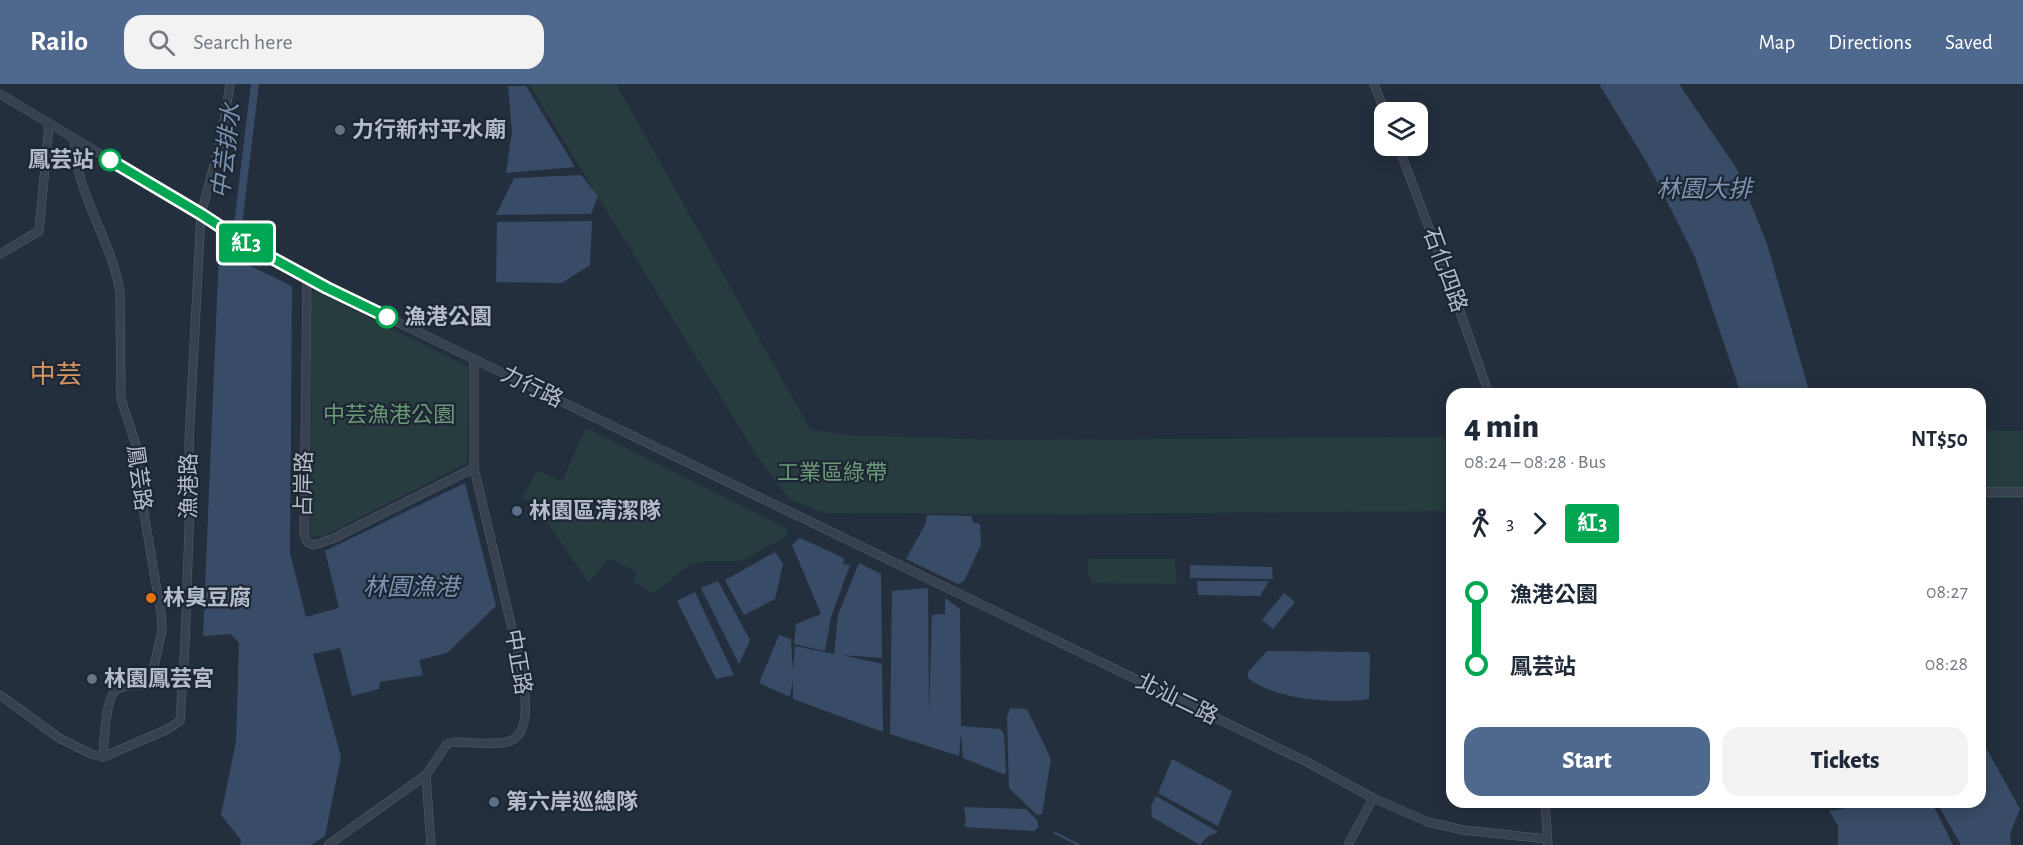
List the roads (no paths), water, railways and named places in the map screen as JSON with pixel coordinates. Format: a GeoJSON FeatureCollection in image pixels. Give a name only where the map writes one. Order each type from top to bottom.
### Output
{"type":"FeatureCollection","features":[{"type":"Feature","properties":{"kind":"street","name":"漁港路"},"geometry":{"type":"LineString","coordinates":[[103,757],[168,729],[180,720],[190,501],[189,442],[201,214],[222,135],[230,84]]}},
{"type":"Feature","properties":{"kind":"street"},"geometry":{"type":"LineString","coordinates":[[1374,84],[1381,102]]}},
{"type":"Feature","properties":{"kind":"street","name":"力行路"},"geometry":{"type":"LineString","coordinates":[[0,94],[201,214],[250,246],[307,277],[816,525]]}},
{"type":"Feature","properties":{"kind":"street"},"geometry":{"type":"LineString","coordinates":[[0,254],[39,231],[49,125]]}},
{"type":"Feature","properties":{"kind":"street","name":"鳳芸路"},"geometry":{"type":"LineString","coordinates":[[74,139],[74,149],[86,199],[109,247],[118,277],[121,399],[139,454],[142,501],[162,630],[150,685],[115,690],[112,696],[106,717],[103,757]]}},
{"type":"Feature","properties":{"kind":"street","name":"石化四路"},"geometry":{"type":"LineString","coordinates":[[1402,156],[1487,388]]}},
{"type":"Feature","properties":{"kind":"street","name":"占岸路"},"geometry":{"type":"LineString","coordinates":[[307,277],[304,534],[307,542],[314,545],[332,539],[474,468]]}},
{"type":"Feature","properties":{"kind":"street","name":"中正路"},"geometry":{"type":"LineString","coordinates":[[328,845],[426,775],[447,744],[513,740],[521,730],[525,717],[524,685],[519,658],[474,468],[474,359]]}},
{"type":"Feature","properties":{"kind":"street"},"geometry":{"type":"LineString","coordinates":[[1986,492],[2023,492]]}},
{"type":"Feature","properties":{"kind":"street","name":"北汕二路"},"geometry":{"type":"LineString","coordinates":[[816,525],[1309,763],[1372,798],[1428,822],[1446,827],[1548,842]]}},
{"type":"Feature","properties":{"kind":"street"},"geometry":{"type":"LineString","coordinates":[[0,694],[59,738],[91,754],[103,757]]}},
{"type":"Feature","properties":{"kind":"street"},"geometry":{"type":"LineString","coordinates":[[426,775],[431,845]]}},
{"type":"Feature","properties":{"kind":"street"},"geometry":{"type":"LineString","coordinates":[[1348,845],[1372,798]]}},
{"type":"Feature","properties":{"kind":"street"},"geometry":{"type":"LineString","coordinates":[[1545,808],[1548,842]]}},
{"type":"Feature","properties":{"kind":"water","name":"林園大排"},"geometry":{"type":"Polygon","coordinates":[[[1599,84],[1679,84],[1737,169],[1767,244],[1808,388],[1739,388],[1695,257],[1650,168],[1599,84]]]}},
{"type":"Feature","properties":{"kind":"water"},"geometry":{"type":"Polygon","coordinates":[[[508,86],[526,86],[575,167],[506,173],[512,131],[508,86]]]}},
{"type":"Feature","properties":{"kind":"water"},"geometry":{"type":"Polygon","coordinates":[[[581,175],[598,196],[591,214],[496,215],[514,178],[581,175]]]}},
{"type":"Feature","properties":{"kind":"water"},"geometry":{"type":"Polygon","coordinates":[[[592,221],[590,265],[562,283],[496,282],[497,222],[592,221]]]}},
{"type":"Feature","properties":{"kind":"water","name":"林園漁港"},"geometry":{"type":"Polygon","coordinates":[[[219,251],[292,286],[290,553],[306,617],[339,608],[325,551],[465,483],[496,606],[447,653],[419,660],[423,675],[380,682],[379,689],[352,696],[340,648],[313,654],[341,757],[325,836],[311,845],[240,845],[241,840],[221,815],[236,742],[239,643],[231,634],[203,636],[219,251]]]}},
{"type":"Feature","properties":{"kind":"water"},"geometry":{"type":"Polygon","coordinates":[[[927,515],[971,516],[973,522],[980,524],[981,545],[964,581],[958,584],[906,559],[926,523],[927,515]]]}},
{"type":"Feature","properties":{"kind":"water"},"geometry":{"type":"Polygon","coordinates":[[[800,538],[844,558],[843,564],[850,565],[831,617],[825,651],[794,644],[796,624],[821,614],[792,545],[800,538]]]}},
{"type":"Feature","properties":{"kind":"water"},"geometry":{"type":"Polygon","coordinates":[[[775,552],[783,564],[775,599],[744,615],[725,580],[775,552]]]}},
{"type":"Feature","properties":{"kind":"water"},"geometry":{"type":"Polygon","coordinates":[[[859,563],[881,574],[882,658],[842,655],[882,664],[883,732],[793,699],[793,679],[790,697],[759,683],[779,635],[791,639],[793,671],[795,646],[834,654],[838,615],[859,563]]]}},
{"type":"Feature","properties":{"kind":"water"},"geometry":{"type":"Polygon","coordinates":[[[1190,565],[1272,567],[1273,579],[1190,578],[1190,565]]]}},
{"type":"Feature","properties":{"kind":"water"},"geometry":{"type":"Polygon","coordinates":[[[718,581],[750,640],[739,664],[701,588],[718,581]]]}},
{"type":"Feature","properties":{"kind":"water"},"geometry":{"type":"Polygon","coordinates":[[[1197,581],[1269,581],[1260,596],[1198,595],[1197,581]]]}},
{"type":"Feature","properties":{"kind":"water"},"geometry":{"type":"Polygon","coordinates":[[[928,588],[929,715],[932,615],[945,614],[945,598],[960,609],[961,726],[1000,729],[1004,734],[1006,773],[1003,774],[963,758],[961,733],[959,756],[890,734],[892,591],[928,588]]]}},
{"type":"Feature","properties":{"kind":"water"},"geometry":{"type":"Polygon","coordinates":[[[695,592],[734,675],[716,679],[677,601],[695,592]]]}},
{"type":"Feature","properties":{"kind":"water"},"geometry":{"type":"Polygon","coordinates":[[[1284,593],[1295,602],[1273,629],[1262,620],[1284,593]]]}},
{"type":"Feature","properties":{"kind":"water"},"geometry":{"type":"Polygon","coordinates":[[[1267,651],[1368,652],[1370,655],[1369,699],[1340,701],[1306,699],[1289,696],[1260,685],[1248,678],[1248,672],[1267,651]]]}},
{"type":"Feature","properties":{"kind":"water"},"geometry":{"type":"Polygon","coordinates":[[[1010,708],[1027,709],[1051,759],[1042,814],[1037,815],[1009,788],[1007,717],[1010,708]]]}},
{"type":"Feature","properties":{"kind":"water"},"geometry":{"type":"Polygon","coordinates":[[[1986,748],[2020,809],[2010,834],[2011,845],[1961,845],[1940,808],[1986,808],[1986,748]]]}},
{"type":"Feature","properties":{"kind":"water"},"geometry":{"type":"Polygon","coordinates":[[[1172,759],[1232,791],[1218,826],[1158,793],[1172,759]]]}},
{"type":"Feature","properties":{"kind":"water"},"geometry":{"type":"Polygon","coordinates":[[[1156,796],[1218,832],[1208,836],[1200,845],[1152,817],[1151,806],[1156,796]]]}},
{"type":"Feature","properties":{"kind":"water"},"geometry":{"type":"Polygon","coordinates":[[[964,807],[1026,809],[1038,821],[1038,828],[1034,831],[964,827],[966,821],[964,807]]]}},
{"type":"Feature","properties":{"kind":"water"},"geometry":{"type":"Polygon","coordinates":[[[1847,808],[1934,808],[1953,845],[1838,845],[1838,826],[1829,811],[1847,808]]]}},
{"type":"Feature","properties":{"kind":"waterway","name":"中芸排水"},"geometry":{"type":"LineString","coordinates":[[234,258],[255,84]]}},
{"type":"Feature","properties":{"kind":"waterway"},"geometry":{"type":"LineString","coordinates":[[1055,833],[1079,845]]}},
{"type":"Feature","properties":{"kind":"place","name":"力行新村平水廟"},"geometry":{"type":"Point","coordinates":[340,130]}},
{"type":"Feature","properties":{"kind":"place","name":"鳳芸站"},"geometry":{"type":"Point","coordinates":[110,160]}},
{"type":"Feature","properties":{"kind":"place","name":"漁港公園"},"geometry":{"type":"Point","coordinates":[387,317]}},
{"type":"Feature","properties":{"kind":"place","name":"林園區清潔隊"},"geometry":{"type":"Point","coordinates":[517,511]}},
{"type":"Feature","properties":{"kind":"place","name":"林臭豆腐"},"geometry":{"type":"Point","coordinates":[151,598]}},
{"type":"Feature","properties":{"kind":"place","name":"林園鳳芸宮"},"geometry":{"type":"Point","coordinates":[92,679]}},
{"type":"Feature","properties":{"kind":"place","name":"第六岸巡總隊"},"geometry":{"type":"Point","coordinates":[494,802]}},
{"type":"Feature","properties":{"kind":"district","name":"中芸"},"geometry":{"type":"Point","coordinates":[56,375]}},
{"type":"Feature","properties":{"kind":"park label","name":"中芸漁港公園"},"geometry":{"type":"Point","coordinates":[389,415]}},
{"type":"Feature","properties":{"kind":"park label","name":"工業區綠帶"},"geometry":{"type":"Point","coordinates":[832,473]}}]}
